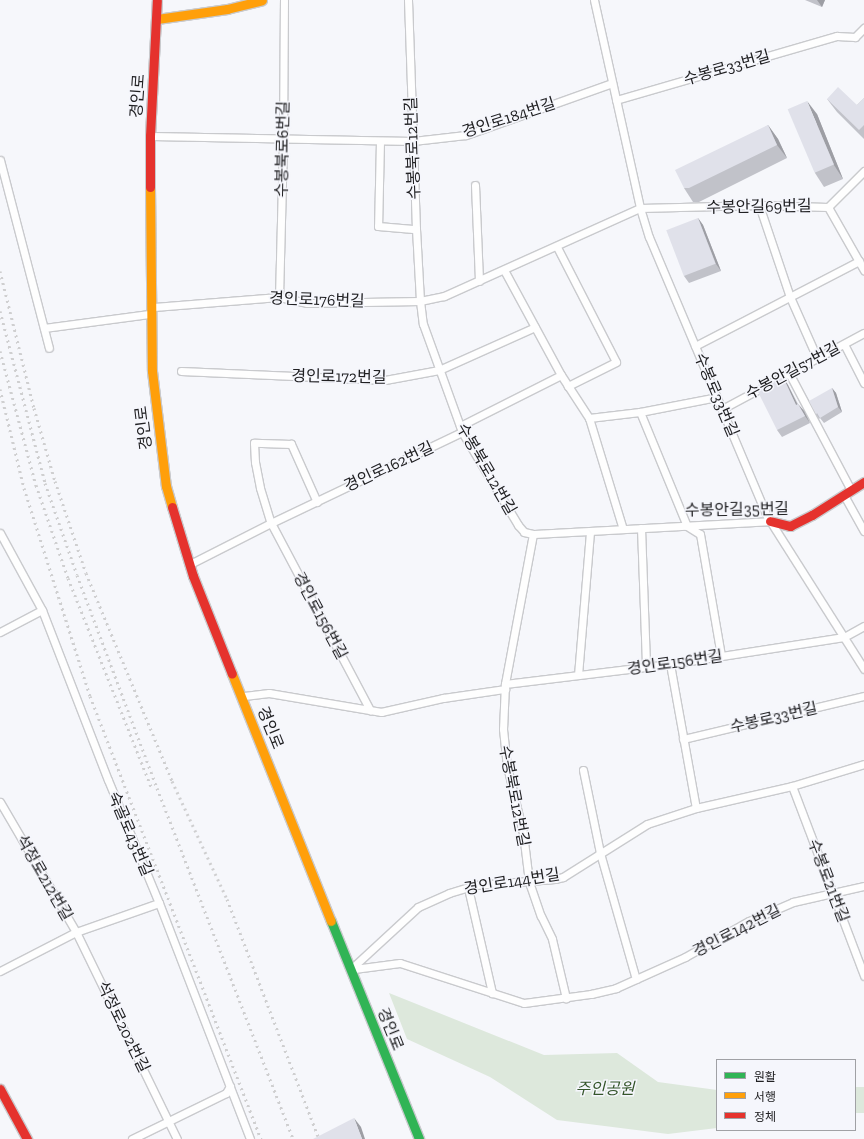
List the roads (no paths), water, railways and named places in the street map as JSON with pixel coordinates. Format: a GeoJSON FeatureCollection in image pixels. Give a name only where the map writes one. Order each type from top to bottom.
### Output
{"type":"FeatureCollection","features":[{"type":"Feature","properties":{"kind":"main road","name":"경인로"},"geometry":{"type":"LineString","coordinates":[[157,0],[150,136],[152,371],[166,486],[190,564],[350,970],[419,1139]]}},
{"type":"Feature","properties":{"kind":"main road"},"geometry":{"type":"LineString","coordinates":[[157,19],[227,10],[262,0]]}},
{"type":"Feature","properties":{"kind":"main road","name":"수봉안길35번길"},"geometry":{"type":"LineString","coordinates":[[770,521],[790,526],[812,515],[864,482]]}},
{"type":"Feature","properties":{"kind":"main road"},"geometry":{"type":"LineString","coordinates":[[0,1089],[27,1139]]}},
{"type":"Feature","properties":{"kind":"lane","name":"수봉북로6번길"},"geometry":{"type":"LineString","coordinates":[[279,297],[283,140],[284,0]]}},
{"type":"Feature","properties":{"kind":"lane","name":"수봉북로12번길"},"geometry":{"type":"LineString","coordinates":[[408,0],[416,229],[420,301],[423,324],[461,429],[518,525],[524,532],[533,534],[505,686],[503,730],[507,766],[523,833],[529,882]]}},
{"type":"Feature","properties":{"kind":"lane","name":"수봉로33번길"},"geometry":{"type":"LineString","coordinates":[[594,0],[640,208],[649,237],[770,521],[864,669]]}},
{"type":"Feature","properties":{"kind":"lane","name":"수봉로33번길"},"geometry":{"type":"LineString","coordinates":[[616,100],[837,36],[855,37],[864,28]]}},
{"type":"Feature","properties":{"kind":"lane","name":"경인로184번길"},"geometry":{"type":"LineString","coordinates":[[150,136],[283,140],[413,141],[466,135],[612,83]]}},
{"type":"Feature","properties":{"kind":"lane"},"geometry":{"type":"LineString","coordinates":[[380,141],[378,226],[416,229]]}},
{"type":"Feature","properties":{"kind":"lane"},"geometry":{"type":"LineString","coordinates":[[0,160],[49,348]]}},
{"type":"Feature","properties":{"kind":"lane","name":"수봉안길69번길"},"geometry":{"type":"LineString","coordinates":[[640,208],[759,206],[828,207],[864,171]]}},
{"type":"Feature","properties":{"kind":"lane"},"geometry":{"type":"LineString","coordinates":[[475,185],[479,281]]}},
{"type":"Feature","properties":{"kind":"lane"},"geometry":{"type":"LineString","coordinates":[[759,206],[790,297],[817,358]]}},
{"type":"Feature","properties":{"kind":"lane"},"geometry":{"type":"LineString","coordinates":[[828,207],[864,270]]}},
{"type":"Feature","properties":{"kind":"lane","name":"경인로176번길"},"geometry":{"type":"LineString","coordinates":[[152,310],[279,297],[307,303],[420,301],[444,296],[557,247],[640,208]]}},
{"type":"Feature","properties":{"kind":"lane"},"geometry":{"type":"LineString","coordinates":[[557,247],[616,362],[568,386]]}},
{"type":"Feature","properties":{"kind":"lane"},"geometry":{"type":"LineString","coordinates":[[695,346],[859,262]]}},
{"type":"Feature","properties":{"kind":"lane"},"geometry":{"type":"LineString","coordinates":[[504,270],[561,376],[589,418],[623,529]]}},
{"type":"Feature","properties":{"kind":"lane"},"geometry":{"type":"LineString","coordinates":[[44,328],[152,310]]}},
{"type":"Feature","properties":{"kind":"lane","name":"경인로172번길"},"geometry":{"type":"LineString","coordinates":[[181,371],[385,380],[439,370],[535,327]]}},
{"type":"Feature","properties":{"kind":"lane","name":"수봉안길57번길"},"geometry":{"type":"LineString","coordinates":[[722,409],[864,333]]}},
{"type":"Feature","properties":{"kind":"lane"},"geometry":{"type":"LineString","coordinates":[[844,344],[864,383]]}},
{"type":"Feature","properties":{"kind":"lane"},"geometry":{"type":"LineString","coordinates":[[789,373],[847,492],[864,531]]}},
{"type":"Feature","properties":{"kind":"lane","name":"경인로162번길"},"geometry":{"type":"LineString","coordinates":[[190,564],[271,523],[317,502],[461,429],[561,376]]}},
{"type":"Feature","properties":{"kind":"lane"},"geometry":{"type":"LineString","coordinates":[[589,418],[640,412],[717,398]]}},
{"type":"Feature","properties":{"kind":"lane"},"geometry":{"type":"LineString","coordinates":[[640,412],[687,526],[700,534],[721,656]]}},
{"type":"Feature","properties":{"kind":"lane"},"geometry":{"type":"LineString","coordinates":[[271,523],[260,488],[255,462],[254,443],[291,444],[317,502]]}},
{"type":"Feature","properties":{"kind":"lane","name":"수봉안길35번길"},"geometry":{"type":"LineString","coordinates":[[533,534],[770,521]]}},
{"type":"Feature","properties":{"kind":"lane","name":"경인로156번길"},"geometry":{"type":"LineString","coordinates":[[271,523],[370,710]]}},
{"type":"Feature","properties":{"kind":"lane"},"geometry":{"type":"LineString","coordinates":[[641,528],[646,667]]}},
{"type":"Feature","properties":{"kind":"lane"},"geometry":{"type":"LineString","coordinates":[[578,675],[590,531]]}},
{"type":"Feature","properties":{"kind":"lane","name":"숙골로43번길"},"geometry":{"type":"LineString","coordinates":[[0,533],[42,610],[108,780],[159,903],[250,1139]]}},
{"type":"Feature","properties":{"kind":"lane"},"geometry":{"type":"LineString","coordinates":[[0,632],[42,610]]}},
{"type":"Feature","properties":{"kind":"lane"},"geometry":{"type":"LineString","coordinates":[[844,638],[864,626]]}},
{"type":"Feature","properties":{"kind":"lane","name":"경인로156번길"},"geometry":{"type":"LineString","coordinates":[[242,696],[269,693],[381,712],[505,686],[578,675],[670,664],[844,638]]}},
{"type":"Feature","properties":{"kind":"lane"},"geometry":{"type":"LineString","coordinates":[[670,664],[696,808]]}},
{"type":"Feature","properties":{"kind":"lane","name":"수봉로33번길"},"geometry":{"type":"LineString","coordinates":[[683,739],[864,696]]}},
{"type":"Feature","properties":{"kind":"lane","name":"경인로144번길"},"geometry":{"type":"LineString","coordinates":[[350,970],[418,907],[449,893],[468,888],[563,877],[647,824],[696,808],[792,786],[864,764]]}},
{"type":"Feature","properties":{"kind":"lane"},"geometry":{"type":"LineString","coordinates":[[583,770],[600,853],[636,979]]}},
{"type":"Feature","properties":{"kind":"lane","name":"수봉로21번길"},"geometry":{"type":"LineString","coordinates":[[792,786],[864,976]]}},
{"type":"Feature","properties":{"kind":"lane","name":"석정로212번길"},"geometry":{"type":"LineString","coordinates":[[0,802],[77,933]]}},
{"type":"Feature","properties":{"kind":"lane"},"geometry":{"type":"LineString","coordinates":[[529,882],[541,916],[552,939],[566,998]]}},
{"type":"Feature","properties":{"kind":"lane","name":"경인로142번길"},"geometry":{"type":"LineString","coordinates":[[350,970],[400,963],[524,1003],[591,994],[616,988],[686,957],[749,921],[793,902],[864,886]]}},
{"type":"Feature","properties":{"kind":"lane"},"geometry":{"type":"LineString","coordinates":[[468,888],[492,993]]}},
{"type":"Feature","properties":{"kind":"lane","name":"석정로212번길"},"geometry":{"type":"LineString","coordinates":[[0,971],[77,933],[159,903]]}},
{"type":"Feature","properties":{"kind":"lane","name":"석정로202번길"},"geometry":{"type":"LineString","coordinates":[[77,933],[170,1120],[177,1139]]}},
{"type":"Feature","properties":{"kind":"lane"},"geometry":{"type":"LineString","coordinates":[[132,1139],[226,1093],[230,1086]]}},
{"type":"Feature","properties":{"kind":"railway"},"geometry":{"type":"LineString","coordinates":[[0,271],[34,408],[55,481],[86,573],[172,781],[227,899],[319,1139]]}},
{"type":"Feature","properties":{"kind":"railway"},"geometry":{"type":"LineString","coordinates":[[0,311],[45,483],[77,575],[157,788],[293,1139]]}},
{"type":"Feature","properties":{"kind":"railway"},"geometry":{"type":"LineString","coordinates":[[0,351],[36,485],[68,578],[151,787]]}},
{"type":"Feature","properties":{"kind":"railway"},"geometry":{"type":"LineString","coordinates":[[0,389],[24,488],[90,696],[261,1139]]}},
{"type":"Feature","properties":{"kind":"park label","name":"주인공원"},"geometry":{"type":"Point","coordinates":[605,1089]}}]}
